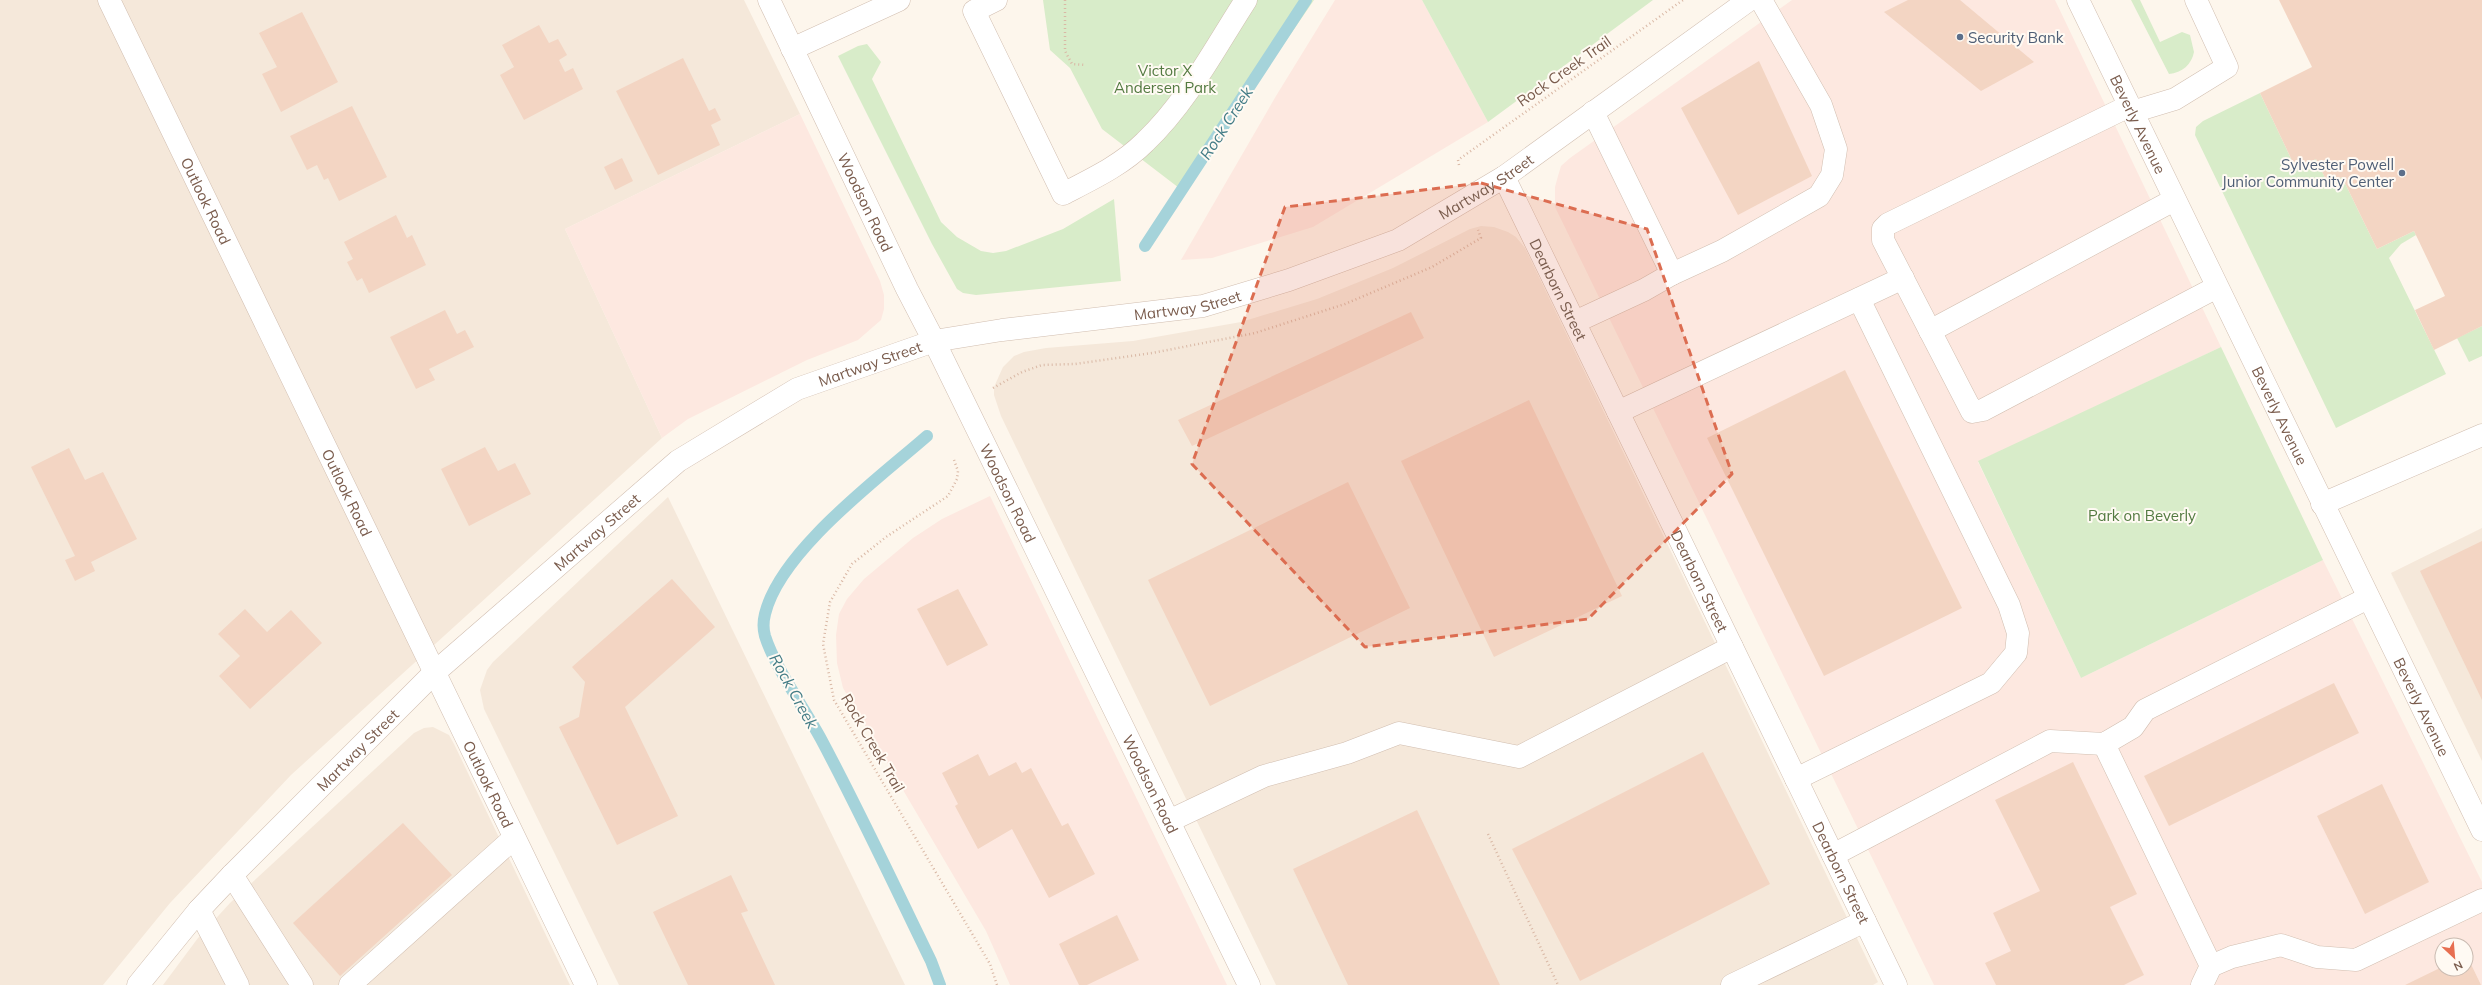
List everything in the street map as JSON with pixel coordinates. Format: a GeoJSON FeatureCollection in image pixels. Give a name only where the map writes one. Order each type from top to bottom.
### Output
{"type":"FeatureCollection","features":[{"type":"Feature","properties":{"kind":"street","name":"Outlook Road"},"geometry":{"type":"LineString","coordinates":[[109,0],[586,985]]}},
{"type":"Feature","properties":{"kind":"street","name":"Woodson Road"},"geometry":{"type":"LineString","coordinates":[[769,0],[907,289],[934,341],[1249,985]]}},
{"type":"Feature","properties":{"kind":"street"},"geometry":{"type":"LineString","coordinates":[[792,49],[898,0]]}},
{"type":"Feature","properties":{"kind":"street"},"geometry":{"type":"LineString","coordinates":[[996,0],[971,6],[1063,194],[1104,173],[1145,142],[1184,95],[1246,0]]}},
{"type":"Feature","properties":{"kind":"street","name":"Martway Street"},"geometry":{"type":"LineString","coordinates":[[138,985],[199,910],[232,875],[434,673],[678,461],[798,389],[934,341],[1002,330],[1203,306],[1289,280],[1398,240],[1504,177],[1749,0]]}},
{"type":"Feature","properties":{"kind":"street"},"geometry":{"type":"LineString","coordinates":[[1575,322],[1722,251],[1819,196],[1832,174],[1836,149],[1821,105],[1761,0]]}},
{"type":"Feature","properties":{"kind":"street","name":"Beverly Avenue"},"geometry":{"type":"LineString","coordinates":[[2078,0],[2174,200],[2482,830]]}},
{"type":"Feature","properties":{"kind":"street"},"geometry":{"type":"LineString","coordinates":[[2196,0],[2228,67],[2175,99],[2131,109],[1888,224],[1882,229],[1883,240],[1972,412],[1983,410],[2217,287]]}},
{"type":"Feature","properties":{"kind":"street"},"geometry":{"type":"LineString","coordinates":[[1593,112],[1672,274]]}},
{"type":"Feature","properties":{"kind":"street","name":"Dearborn Street"},"geometry":{"type":"LineString","coordinates":[[1504,177],[1896,985]]}},
{"type":"Feature","properties":{"kind":"street"},"geometry":{"type":"LineString","coordinates":[[1930,330],[2174,200]]}},
{"type":"Feature","properties":{"kind":"street"},"geometry":{"type":"LineString","coordinates":[[1618,412],[1903,278]]}},
{"type":"Feature","properties":{"kind":"street"},"geometry":{"type":"LineString","coordinates":[[1796,779],[1992,683],[2016,653],[2018,633],[2009,605],[1859,299]]}},
{"type":"Feature","properties":{"kind":"street"},"geometry":{"type":"LineString","coordinates":[[2322,504],[2482,435]]}},
{"type":"Feature","properties":{"kind":"street"},"geometry":{"type":"LineString","coordinates":[[1833,854],[2050,740],[2104,744],[2133,727],[2145,710],[2368,598]]}},
{"type":"Feature","properties":{"kind":"street"},"geometry":{"type":"LineString","coordinates":[[1169,821],[1264,776],[1348,753],[1399,733],[1519,757],[1732,647]]}},
{"type":"Feature","properties":{"kind":"street"},"geometry":{"type":"LineString","coordinates":[[2104,744],[2206,976],[2232,957],[2282,945],[2317,957],[2356,960],[2482,900]]}},
{"type":"Feature","properties":{"kind":"street"},"geometry":{"type":"LineString","coordinates":[[350,985],[514,838]]}},
{"type":"Feature","properties":{"kind":"street"},"geometry":{"type":"LineString","coordinates":[[232,875],[302,985]]}},
{"type":"Feature","properties":{"kind":"street"},"geometry":{"type":"LineString","coordinates":[[199,910],[238,985]]}},
{"type":"Feature","properties":{"kind":"street"},"geometry":{"type":"LineString","coordinates":[[1732,985],[1865,921]]}},
{"type":"Feature","properties":{"kind":"path"},"geometry":{"type":"LineString","coordinates":[[1065,0],[1065,51],[1072,64],[1085,65]]}},
{"type":"Feature","properties":{"kind":"path","name":"Rock Creek Trail"},"geometry":{"type":"LineString","coordinates":[[1458,160],[1683,0]]}},
{"type":"Feature","properties":{"kind":"path","name":"Rock Creek Trail"},"geometry":{"type":"LineString","coordinates":[[954,458],[958,471],[957,479],[948,496],[886,537],[852,564],[830,602],[823,644],[834,700],[990,964],[997,985]]}},
{"type":"Feature","properties":{"kind":"path"},"geometry":{"type":"LineString","coordinates":[[1488,834],[1558,985]]}},
{"type":"Feature","properties":{"kind":"highlighted area"},"geometry":{"type":"Polygon","coordinates":[[[1481,183],[1647,229],[1732,474],[1588,619],[1365,647],[1192,464],[1285,207],[1481,183]]]}},
{"type":"Feature","properties":{"kind":"shaded area"},"geometry":{"type":"Polygon","coordinates":[[[0,0],[744,0],[800,114],[565,229],[662,438],[291,775],[170,903],[103,985],[0,985],[0,0]]]}},
{"type":"Feature","properties":{"kind":"shaded area"},"geometry":{"type":"Polygon","coordinates":[[[1335,0],[1422,0],[1488,122],[1313,227],[1212,258],[1181,260],[1276,96],[1335,0]]]}},
{"type":"Feature","properties":{"kind":"shaded area"},"geometry":{"type":"Polygon","coordinates":[[[1792,0],[2055,0],[2221,347],[1978,462],[2081,678],[2323,560],[2482,882],[2482,985],[1934,985],[1555,207],[1555,187],[1561,166],[1570,158],[1792,0]]]}},
{"type":"Feature","properties":{"kind":"shaded area"},"geometry":{"type":"Polygon","coordinates":[[[800,114],[880,281],[884,295],[884,309],[881,320],[858,340],[807,360],[688,419],[662,438],[565,229],[800,114]]]}},
{"type":"Feature","properties":{"kind":"shaded area"},"geometry":{"type":"Polygon","coordinates":[[[1481,226],[1494,227],[1508,232],[1516,237],[1525,248],[1878,982],[1873,985],[1276,985],[1001,416],[994,395],[994,387],[1003,367],[1014,356],[1024,352],[1046,348],[1133,341],[1241,322],[1317,299],[1393,268],[1470,229],[1481,226]]]}},
{"type":"Feature","properties":{"kind":"shaded area"},"geometry":{"type":"Polygon","coordinates":[[[990,496],[1227,985],[1010,985],[986,931],[843,688],[837,663],[836,635],[839,614],[847,599],[864,579],[913,538],[942,519],[990,496]]]}},
{"type":"Feature","properties":{"kind":"shaded area"},"geometry":{"type":"Polygon","coordinates":[[[668,497],[905,985],[619,985],[484,709],[480,690],[487,670],[493,662],[668,497]]]}},
{"type":"Feature","properties":{"kind":"shaded area"},"geometry":{"type":"Polygon","coordinates":[[[2482,528],[2482,761],[2391,573],[2482,528]]]}},
{"type":"Feature","properties":{"kind":"shaded area"},"geometry":{"type":"Polygon","coordinates":[[[433,727],[449,735],[454,744],[570,985],[163,985],[198,938],[230,903],[414,733],[424,728],[433,727]]]}},
{"type":"Feature","properties":{"kind":"green space","name":"Victor X Andersen Park"},"geometry":{"type":"Polygon","coordinates":[[[1043,0],[1314,0],[1183,191],[1102,129],[1070,68],[1050,50],[1043,0]]]}},
{"type":"Feature","properties":{"kind":"green space"},"geometry":{"type":"Polygon","coordinates":[[[1422,0],[1653,0],[1488,122],[1422,0]]]}},
{"type":"Feature","properties":{"kind":"green space"},"geometry":{"type":"Polygon","coordinates":[[[2131,0],[2140,0],[2160,42],[2182,32],[2190,35],[2194,52],[2189,64],[2186,67],[2178,72],[2169,74],[2131,0]]]}},
{"type":"Feature","properties":{"kind":"green space"},"geometry":{"type":"Polygon","coordinates":[[[867,44],[881,62],[872,79],[941,222],[957,237],[981,251],[993,253],[1006,251],[1063,229],[1114,199],[1121,281],[976,295],[963,293],[957,289],[932,244],[838,56],[858,46],[867,44]]]}},
{"type":"Feature","properties":{"kind":"green space"},"geometry":{"type":"Polygon","coordinates":[[[2260,93],[2296,169],[2316,159],[2328,184],[2342,177],[2377,249],[2414,231],[2416,235],[2401,244],[2389,258],[2446,374],[2336,428],[2195,135],[2196,127],[2203,121],[2260,93]]]}},
{"type":"Feature","properties":{"kind":"green space"},"geometry":{"type":"Polygon","coordinates":[[[2482,326],[2482,356],[2469,362],[2457,338],[2482,326]]]}},
{"type":"Feature","properties":{"kind":"green space","name":"Park on Beverly"},"geometry":{"type":"Polygon","coordinates":[[[2221,347],[2323,560],[2081,678],[1978,461],[2221,347]]]}},
{"type":"Feature","properties":{"kind":"building","name":"Security Bank"},"geometry":{"type":"Polygon","coordinates":[[[1908,0],[1960,0],[2034,62],[1981,91],[1884,12],[1908,0]]]}},
{"type":"Feature","properties":{"kind":"building","name":"Sylvester Powell Junior Community Center"},"geometry":{"type":"Polygon","coordinates":[[[2279,0],[2482,0],[2482,326],[2434,350],[2415,310],[2445,296],[2414,231],[2377,249],[2342,177],[2328,184],[2316,159],[2296,169],[2260,93],[2312,67],[2279,0]]]}},
{"type":"Feature","properties":{"kind":"building"},"geometry":{"type":"Polygon","coordinates":[[[302,12],[338,82],[281,112],[262,74],[277,67],[259,33],[302,12]]]}},
{"type":"Feature","properties":{"kind":"building"},"geometry":{"type":"Polygon","coordinates":[[[539,25],[549,43],[558,39],[567,55],[559,60],[565,72],[573,68],[583,89],[524,120],[500,75],[514,67],[502,45],[539,25]]]}},
{"type":"Feature","properties":{"kind":"building"},"geometry":{"type":"Polygon","coordinates":[[[683,58],[709,111],[715,108],[721,120],[711,125],[720,145],[658,175],[616,91],[683,58]]]}},
{"type":"Feature","properties":{"kind":"building"},"geometry":{"type":"Polygon","coordinates":[[[1759,61],[1812,176],[1738,215],[1681,108],[1759,61]]]}},
{"type":"Feature","properties":{"kind":"building"},"geometry":{"type":"Polygon","coordinates":[[[352,106],[387,177],[339,201],[328,178],[324,180],[317,165],[307,170],[290,136],[352,106]]]}},
{"type":"Feature","properties":{"kind":"building"},"geometry":{"type":"Polygon","coordinates":[[[622,158],[633,181],[615,190],[604,167],[622,158]]]}},
{"type":"Feature","properties":{"kind":"building"},"geometry":{"type":"Polygon","coordinates":[[[396,215],[407,238],[412,235],[426,265],[369,293],[362,278],[357,281],[347,262],[353,259],[344,242],[396,215]]]}},
{"type":"Feature","properties":{"kind":"building"},"geometry":{"type":"Polygon","coordinates":[[[445,310],[457,334],[465,330],[474,347],[429,369],[435,380],[416,389],[390,337],[445,310]]]}},
{"type":"Feature","properties":{"kind":"building"},"geometry":{"type":"Polygon","coordinates":[[[1411,312],[1424,338],[1192,446],[1178,420],[1411,312]]]}},
{"type":"Feature","properties":{"kind":"building"},"geometry":{"type":"Polygon","coordinates":[[[1845,370],[1962,608],[1824,676],[1707,438],[1845,370]]]}},
{"type":"Feature","properties":{"kind":"building"},"geometry":{"type":"Polygon","coordinates":[[[1529,400],[1622,596],[1494,657],[1401,461],[1529,400]]]}},
{"type":"Feature","properties":{"kind":"building"},"geometry":{"type":"Polygon","coordinates":[[[485,447],[498,471],[515,463],[531,494],[469,526],[441,469],[485,447]]]}},
{"type":"Feature","properties":{"kind":"building"},"geometry":{"type":"Polygon","coordinates":[[[69,448],[85,480],[103,472],[137,539],[91,562],[95,571],[75,581],[65,560],[75,556],[31,467],[69,448]]]}},
{"type":"Feature","properties":{"kind":"building"},"geometry":{"type":"Polygon","coordinates":[[[1348,482],[1410,608],[1210,706],[1148,580],[1348,482]]]}},
{"type":"Feature","properties":{"kind":"building"},"geometry":{"type":"Polygon","coordinates":[[[2482,541],[2482,700],[2420,571],[2482,541]]]}},
{"type":"Feature","properties":{"kind":"building"},"geometry":{"type":"Polygon","coordinates":[[[672,579],[715,627],[625,707],[678,816],[617,845],[559,727],[579,717],[585,682],[572,667],[672,579]]]}},
{"type":"Feature","properties":{"kind":"building"},"geometry":{"type":"Polygon","coordinates":[[[958,589],[988,645],[947,666],[917,609],[958,589]]]}},
{"type":"Feature","properties":{"kind":"building"},"geometry":{"type":"Polygon","coordinates":[[[245,609],[267,632],[291,610],[322,643],[250,709],[219,676],[240,656],[218,634],[245,609]]]}},
{"type":"Feature","properties":{"kind":"building"},"geometry":{"type":"Polygon","coordinates":[[[2334,683],[2359,733],[2169,826],[2144,776],[2334,683]]]}},
{"type":"Feature","properties":{"kind":"building"},"geometry":{"type":"Polygon","coordinates":[[[1703,752],[1770,884],[1580,981],[1512,849],[1703,752]]]}},
{"type":"Feature","properties":{"kind":"building"},"geometry":{"type":"Polygon","coordinates":[[[978,754],[989,776],[1016,762],[1022,773],[1031,768],[1062,826],[1068,823],[1095,874],[1049,898],[1012,829],[978,849],[955,806],[958,804],[942,773],[978,754]]]}},
{"type":"Feature","properties":{"kind":"building"},"geometry":{"type":"Polygon","coordinates":[[[2073,762],[2137,894],[2110,907],[2144,975],[2124,985],[1996,985],[1985,963],[2011,951],[1993,913],[2040,891],[1995,800],[2073,762]]]}},
{"type":"Feature","properties":{"kind":"building"},"geometry":{"type":"Polygon","coordinates":[[[2382,784],[2429,882],[2365,914],[2317,816],[2382,784]]]}},
{"type":"Feature","properties":{"kind":"building"},"geometry":{"type":"Polygon","coordinates":[[[1417,810],[1500,985],[1348,985],[1293,869],[1417,810]]]}},
{"type":"Feature","properties":{"kind":"building"},"geometry":{"type":"Polygon","coordinates":[[[403,823],[452,875],[340,976],[293,923],[403,823]]]}},
{"type":"Feature","properties":{"kind":"building"},"geometry":{"type":"Polygon","coordinates":[[[731,875],[748,911],[741,913],[775,985],[688,985],[653,912],[731,875]]]}},
{"type":"Feature","properties":{"kind":"building"},"geometry":{"type":"Polygon","coordinates":[[[1117,915],[1139,960],[1087,985],[1079,985],[1059,944],[1117,915]]]}},
{"type":"Feature","properties":{"kind":"building"},"geometry":{"type":"Polygon","coordinates":[[[2434,971],[2434,977],[2474,977],[2474,971],[2481,985],[2405,985],[2434,971]]]}},
{"type":"Feature","properties":{"kind":"waterway","name":"Rock Creek"},"geometry":{"type":"LineString","coordinates":[[1145,246],[1306,0]]}},
{"type":"Feature","properties":{"kind":"waterway","name":"Rock Creek"},"geometry":{"type":"LineString","coordinates":[[927,436],[859,494],[810,541],[790,566],[774,590],[765,614],[764,631],[776,661],[821,739],[850,794],[931,961],[940,985]]}},
{"type":"Feature","properties":{"kind":"place","name":"Security Bank"},"geometry":{"type":"Point","coordinates":[1960,37]}},
{"type":"Feature","properties":{"kind":"place","name":"Sylvester Powell Junior Community Center"},"geometry":{"type":"Point","coordinates":[2402,173]}}]}
